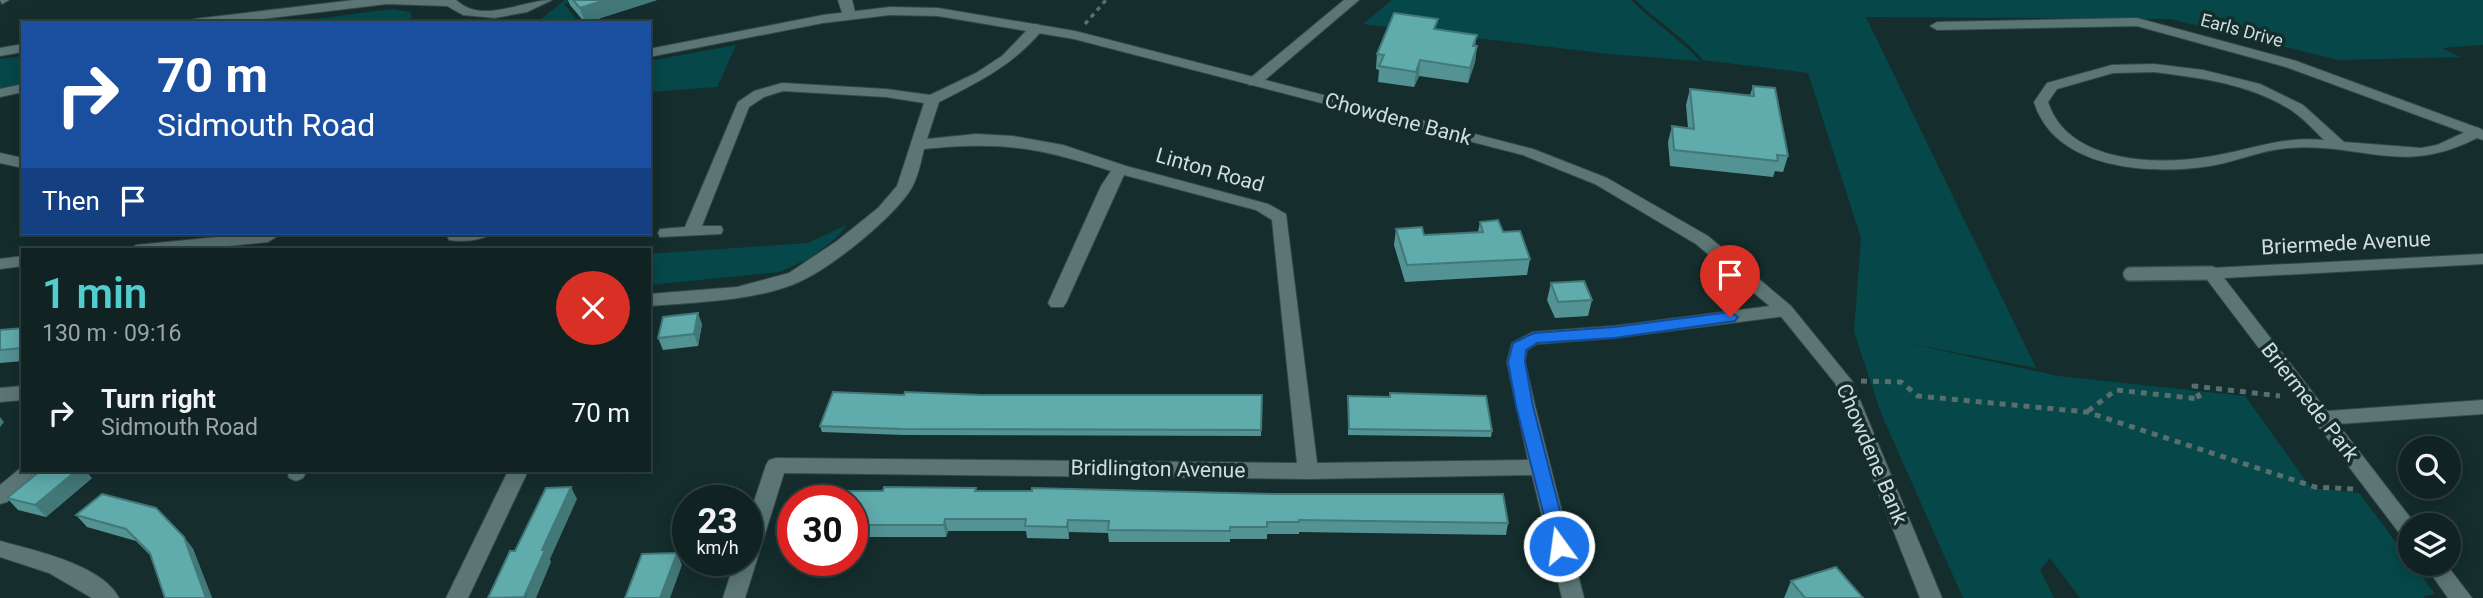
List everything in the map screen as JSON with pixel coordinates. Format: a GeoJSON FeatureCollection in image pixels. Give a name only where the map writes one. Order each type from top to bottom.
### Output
{"type":"FeatureCollection","features":[{"type":"Feature","properties":{"kind":"street"},"geometry":{"type":"LineString","coordinates":[[211,21],[386,0],[451,4],[478,14],[501,13],[541,2]]}},
{"type":"Feature","properties":{"kind":"street"},"geometry":{"type":"LineString","coordinates":[[845,0],[849,16]]}},
{"type":"Feature","properties":{"kind":"street"},"geometry":{"type":"LineString","coordinates":[[1254,82],[1352,0]]}},
{"type":"Feature","properties":{"kind":"street"},"geometry":{"type":"LineString","coordinates":[[526,21],[541,2]]}},
{"type":"Feature","properties":{"kind":"street"},"geometry":{"type":"LineString","coordinates":[[451,4],[481,21]]}},
{"type":"Feature","properties":{"kind":"street","name":"Chowdene Bank"},"geometry":{"type":"LineString","coordinates":[[651,53],[849,16],[890,11],[937,12],[1075,35],[1528,152],[1601,181],[1702,240],[1785,310],[1843,381],[1931,598]]}},
{"type":"Feature","properties":{"kind":"street","name":"Earls Drive"},"geometry":{"type":"LineString","coordinates":[[1937,26],[2137,22],[2291,64],[2479,133]]}},
{"type":"Feature","properties":{"kind":"street"},"geometry":{"type":"LineString","coordinates":[[691,232],[743,105],[759,94],[782,87],[886,93],[932,100],[982,76],[1007,59],[1037,28]]}},
{"type":"Feature","properties":{"kind":"street"},"geometry":{"type":"LineString","coordinates":[[0,52],[21,48]]}},
{"type":"Feature","properties":{"kind":"street"},"geometry":{"type":"LineString","coordinates":[[2338,144],[2298,108],[2255,87],[2203,74],[2154,68],[2112,69],[2052,86],[2041,102],[2048,121],[2066,139],[2093,154],[2132,162],[2208,161],[2286,144],[2338,144],[2423,153],[2479,133]]}},
{"type":"Feature","properties":{"kind":"street"},"geometry":{"type":"LineString","coordinates":[[0,93],[21,88]]}},
{"type":"Feature","properties":{"kind":"street"},"geometry":{"type":"LineString","coordinates":[[651,300],[737,293],[794,277],[843,245],[884,211],[905,187],[932,100]]}},
{"type":"Feature","properties":{"kind":"street","name":"Linton Road"},"geometry":{"type":"LineString","coordinates":[[917,145],[976,139],[1013,141],[1063,150],[1120,169],[1262,207],[1280,218],[1308,471]]}},
{"type":"Feature","properties":{"kind":"street"},"geometry":{"type":"LineString","coordinates":[[0,158],[21,163]]}},
{"type":"Feature","properties":{"kind":"street"},"geometry":{"type":"LineString","coordinates":[[1056,303],[1109,186],[1120,169]]}},
{"type":"Feature","properties":{"kind":"street"},"geometry":{"type":"LineString","coordinates":[[666,233],[715,230]]}},
{"type":"Feature","properties":{"kind":"street"},"geometry":{"type":"LineString","coordinates":[[454,236],[485,241]]}},
{"type":"Feature","properties":{"kind":"street"},"geometry":{"type":"LineString","coordinates":[[162,248],[267,240]]}},
{"type":"Feature","properties":{"kind":"street","name":"Briermede Avenue"},"geometry":{"type":"LineString","coordinates":[[2211,273],[2483,259]]}},
{"type":"Feature","properties":{"kind":"street"},"geometry":{"type":"LineString","coordinates":[[0,264],[21,261]]}},
{"type":"Feature","properties":{"kind":"street","name":"Briermede Park"},"geometry":{"type":"LineString","coordinates":[[2211,273],[2398,517]]}},
{"type":"Feature","properties":{"kind":"street"},"geometry":{"type":"LineString","coordinates":[[1573,598],[1539,467],[1516,362],[1518,347],[1534,338],[1614,332],[1785,310]]}},
{"type":"Feature","properties":{"kind":"street"},"geometry":{"type":"LineString","coordinates":[[0,395],[21,393]]}},
{"type":"Feature","properties":{"kind":"street"},"geometry":{"type":"LineString","coordinates":[[2322,418],[2483,407]]}},
{"type":"Feature","properties":{"kind":"street","name":"Bridlington Avenue"},"geometry":{"type":"LineString","coordinates":[[763,507],[776,465],[1308,471],[1539,467]]}},
{"type":"Feature","properties":{"kind":"street"},"geometry":{"type":"LineString","coordinates":[[0,496],[29,472]]}},
{"type":"Feature","properties":{"kind":"street"},"geometry":{"type":"LineString","coordinates":[[457,598],[518,472]]}},
{"type":"Feature","properties":{"kind":"street"},"geometry":{"type":"LineString","coordinates":[[0,549],[57,566],[85,578],[108,598]]}},
{"type":"Feature","properties":{"kind":"street"},"geometry":{"type":"LineString","coordinates":[[734,598],[741,576]]}},
{"type":"Feature","properties":{"kind":"street"},"geometry":{"type":"LineString","coordinates":[[2444,576],[2461,598]]}},
{"type":"Feature","properties":{"kind":"lane"},"geometry":{"type":"LineString","coordinates":[[2130,274],[2211,273]]}},
{"type":"Feature","properties":{"kind":"path"},"geometry":{"type":"LineString","coordinates":[[1075,35],[1106,0]]}},
{"type":"Feature","properties":{"kind":"path"},"geometry":{"type":"LineString","coordinates":[[1843,381],[1901,382],[1919,396],[2087,412],[2315,487],[2377,490]]}},
{"type":"Feature","properties":{"kind":"path"},"geometry":{"type":"LineString","coordinates":[[2087,412],[2116,390],[2200,399],[2194,386],[2307,398]]}},
{"type":"Feature","properties":{"kind":"shaded area"},"geometry":{"type":"Polygon","coordinates":[[[565,0],[576,0],[564,4],[576,18],[569,21],[539,21],[565,0]]]}},
{"type":"Feature","properties":{"kind":"shaded area"},"geometry":{"type":"Polygon","coordinates":[[[1392,0],[1631,0],[1700,61],[1609,54],[1363,24],[1392,0]]]}},
{"type":"Feature","properties":{"kind":"shaded area"},"geometry":{"type":"Polygon","coordinates":[[[1636,0],[2483,0],[2483,45],[2442,48],[2460,57],[2338,60],[2170,19],[1866,17],[2036,368],[1906,343],[2058,376],[2245,396],[2311,488],[2359,493],[2398,545],[2398,576],[2421,576],[2435,594],[2424,598],[2080,598],[2050,558],[2040,570],[2054,598],[1963,598],[1881,413],[1854,332],[1861,238],[1808,73],[1703,60],[1636,0]]]}},
{"type":"Feature","properties":{"kind":"shaded area"},"geometry":{"type":"Polygon","coordinates":[[[393,9],[410,12],[412,17],[408,21],[297,21],[393,9]]]}},
{"type":"Feature","properties":{"kind":"shaded area"},"geometry":{"type":"Polygon","coordinates":[[[736,45],[717,87],[651,92],[651,61],[736,45]]]}},
{"type":"Feature","properties":{"kind":"shaded area"},"geometry":{"type":"Polygon","coordinates":[[[21,56],[21,84],[0,89],[0,59],[21,56]]]}},
{"type":"Feature","properties":{"kind":"shaded area"},"geometry":{"type":"Polygon","coordinates":[[[847,225],[836,238],[810,258],[780,272],[651,285],[651,254],[808,243],[847,225]]]}},
{"type":"Feature","properties":{"kind":"building"},"geometry":{"type":"Polygon","coordinates":[[[573,0],[605,0],[580,8],[573,0]]]}},
{"type":"Feature","properties":{"kind":"building"},"geometry":{"type":"Polygon","coordinates":[[[1394,13],[1438,19],[1434,29],[1477,35],[1473,46],[1477,46],[1470,68],[1420,60],[1416,72],[1379,66],[1384,55],[1377,54],[1394,13]]]}},
{"type":"Feature","properties":{"kind":"building"},"geometry":{"type":"Polygon","coordinates":[[[1753,86],[1775,88],[1788,156],[1777,155],[1778,161],[1674,150],[1672,126],[1694,129],[1690,89],[1754,96],[1753,86]]]}},
{"type":"Feature","properties":{"kind":"building"},"geometry":{"type":"Polygon","coordinates":[[[1498,220],[1503,232],[1520,231],[1530,259],[1407,265],[1396,229],[1422,227],[1424,235],[1483,232],[1480,222],[1498,220]]]}},
{"type":"Feature","properties":{"kind":"building"},"geometry":{"type":"Polygon","coordinates":[[[1584,281],[1592,300],[1558,302],[1551,283],[1584,281]]]}},
{"type":"Feature","properties":{"kind":"building"},"geometry":{"type":"Polygon","coordinates":[[[698,313],[694,334],[658,338],[663,317],[698,313]]]}},
{"type":"Feature","properties":{"kind":"building"},"geometry":{"type":"Polygon","coordinates":[[[21,328],[21,348],[0,350],[0,330],[21,328]]]}},
{"type":"Feature","properties":{"kind":"building"},"geometry":{"type":"Polygon","coordinates":[[[833,392],[904,395],[905,392],[981,395],[1262,395],[1261,430],[902,429],[820,426],[833,392]]]}},
{"type":"Feature","properties":{"kind":"building"},"geometry":{"type":"Polygon","coordinates":[[[1390,393],[1486,396],[1492,431],[1349,429],[1348,396],[1390,397],[1390,393]]]}},
{"type":"Feature","properties":{"kind":"building"},"geometry":{"type":"Polygon","coordinates":[[[39,472],[75,472],[35,505],[7,498],[39,472]]]}},
{"type":"Feature","properties":{"kind":"building"},"geometry":{"type":"Polygon","coordinates":[[[571,487],[524,597],[488,598],[510,551],[515,551],[546,488],[571,487]]]}},
{"type":"Feature","properties":{"kind":"building"},"geometry":{"type":"Polygon","coordinates":[[[884,487],[976,488],[975,491],[1032,491],[1032,488],[1272,494],[1503,494],[1508,523],[1299,520],[1267,522],[1267,527],[1230,527],[1230,531],[1108,530],[1109,521],[1068,520],[1067,527],[1025,526],[1026,519],[945,519],[944,525],[868,525],[868,491],[883,491],[884,487]]]}},
{"type":"Feature","properties":{"kind":"building"},"geometry":{"type":"Polygon","coordinates":[[[102,494],[156,508],[184,537],[206,598],[165,598],[150,553],[126,529],[76,515],[102,494]]]}},
{"type":"Feature","properties":{"kind":"building"},"geometry":{"type":"Polygon","coordinates":[[[672,553],[672,566],[660,598],[625,598],[642,554],[672,553]]]}},
{"type":"Feature","properties":{"kind":"building"},"geometry":{"type":"Polygon","coordinates":[[[1836,567],[1863,598],[1805,598],[1791,581],[1836,567]]]}},
{"type":"Feature","properties":{"kind":"route"},"geometry":{"type":"LineString","coordinates":[[1559,546],[1525,406],[1516,362],[1518,347],[1534,338],[1614,332],[1730,317]]}}]}
